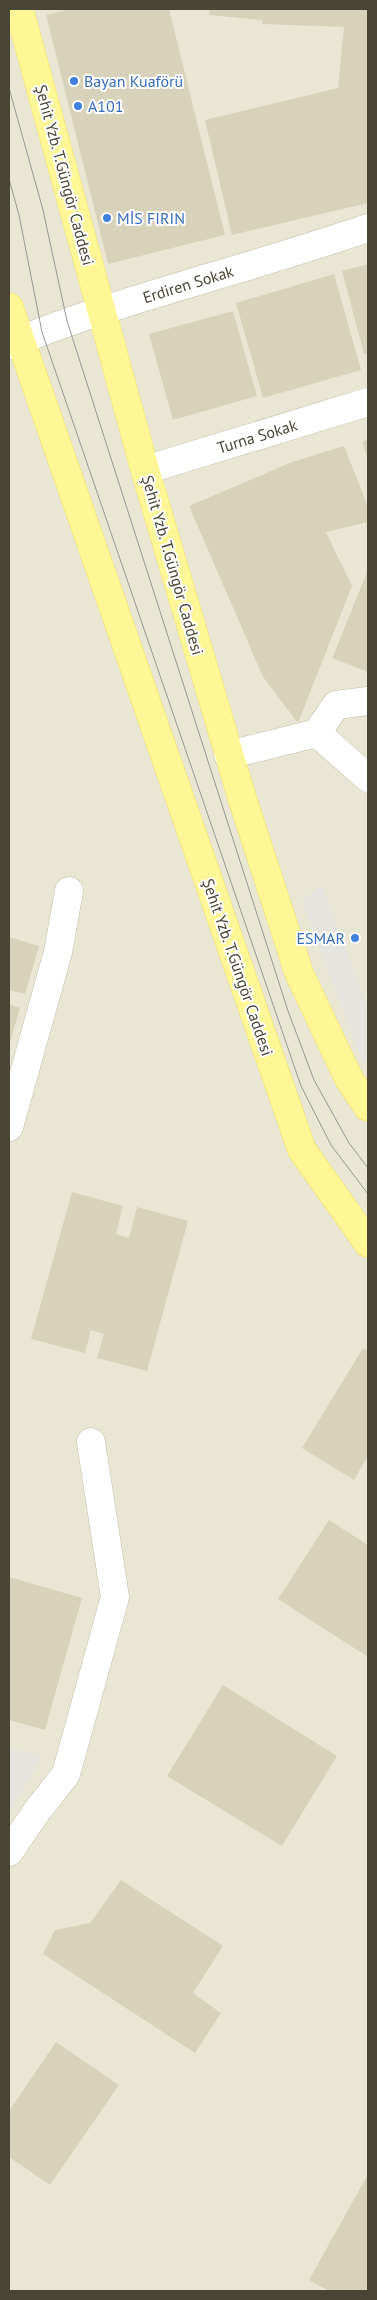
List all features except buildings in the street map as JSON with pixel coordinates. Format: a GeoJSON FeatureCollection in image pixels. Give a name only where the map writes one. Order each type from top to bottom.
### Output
{"type":"FeatureCollection","features":[{"type":"Feature","properties":{"kind":"main road","name":"Şehit Yzb. T.Güngör Caddesi"},"geometry":{"type":"LineString","coordinates":[[20,9],[145,470],[228,754],[299,973],[349,1079],[368,1106]]}},
{"type":"Feature","properties":{"kind":"main road","name":"Şehit Yzb. T.Güngör Caddesi"},"geometry":{"type":"LineString","coordinates":[[9,306],[15,342],[302,1150],[368,1243]]}},
{"type":"Feature","properties":{"kind":"street","name":"Erdiren Sokak"},"geometry":{"type":"LineString","coordinates":[[15,342],[102,309],[368,228]]}},
{"type":"Feature","properties":{"kind":"street","name":"Turna Sokak"},"geometry":{"type":"LineString","coordinates":[[145,470],[368,402]]}},
{"type":"Feature","properties":{"kind":"street"},"geometry":{"type":"LineString","coordinates":[[228,754],[317,733],[336,705],[368,700]]}},
{"type":"Feature","properties":{"kind":"street"},"geometry":{"type":"LineString","coordinates":[[317,733],[368,778]]}},
{"type":"Feature","properties":{"kind":"street"},"geometry":{"type":"LineString","coordinates":[[9,1127],[58,952],[69,890]]}},
{"type":"Feature","properties":{"kind":"street"},"geometry":{"type":"LineString","coordinates":[[9,1852],[37,1811],[66,1774],[115,1598],[91,1442]]}},
{"type":"Feature","properties":{"kind":"shaded area"},"geometry":{"type":"Polygon","coordinates":[[[9,9],[368,9],[368,2291],[9,2291],[9,9]]]}},
{"type":"Feature","properties":{"kind":"shaded area"},"geometry":{"type":"Polygon","coordinates":[[[322,885],[368,1009],[368,1059],[363,1064],[302,901],[322,885]]]}},
{"type":"Feature","properties":{"kind":"shaded area"},"geometry":{"type":"Polygon","coordinates":[[[9,1748],[42,1756],[9,1815],[9,1748]]]}},
{"type":"Feature","properties":{"kind":"tram line"},"geometry":{"type":"LineString","coordinates":[[9,88],[43,210],[67,321],[288,1011],[314,1080],[349,1143],[368,1168]]}},
{"type":"Feature","properties":{"kind":"tram line"},"geometry":{"type":"LineString","coordinates":[[9,179],[19,215],[42,332],[301,1086],[331,1145],[368,1194]]}},
{"type":"Feature","properties":{"kind":"place","name":"Bayan Kuaförü"},"geometry":{"type":"Point","coordinates":[74,81]}},
{"type":"Feature","properties":{"kind":"place","name":"A101"},"geometry":{"type":"Point","coordinates":[78,106]}},
{"type":"Feature","properties":{"kind":"place","name":"MİS FIRIN"},"geometry":{"type":"Point","coordinates":[107,218]}},
{"type":"Feature","properties":{"kind":"place","name":"ESMAR"},"geometry":{"type":"Point","coordinates":[355,938]}}]}
